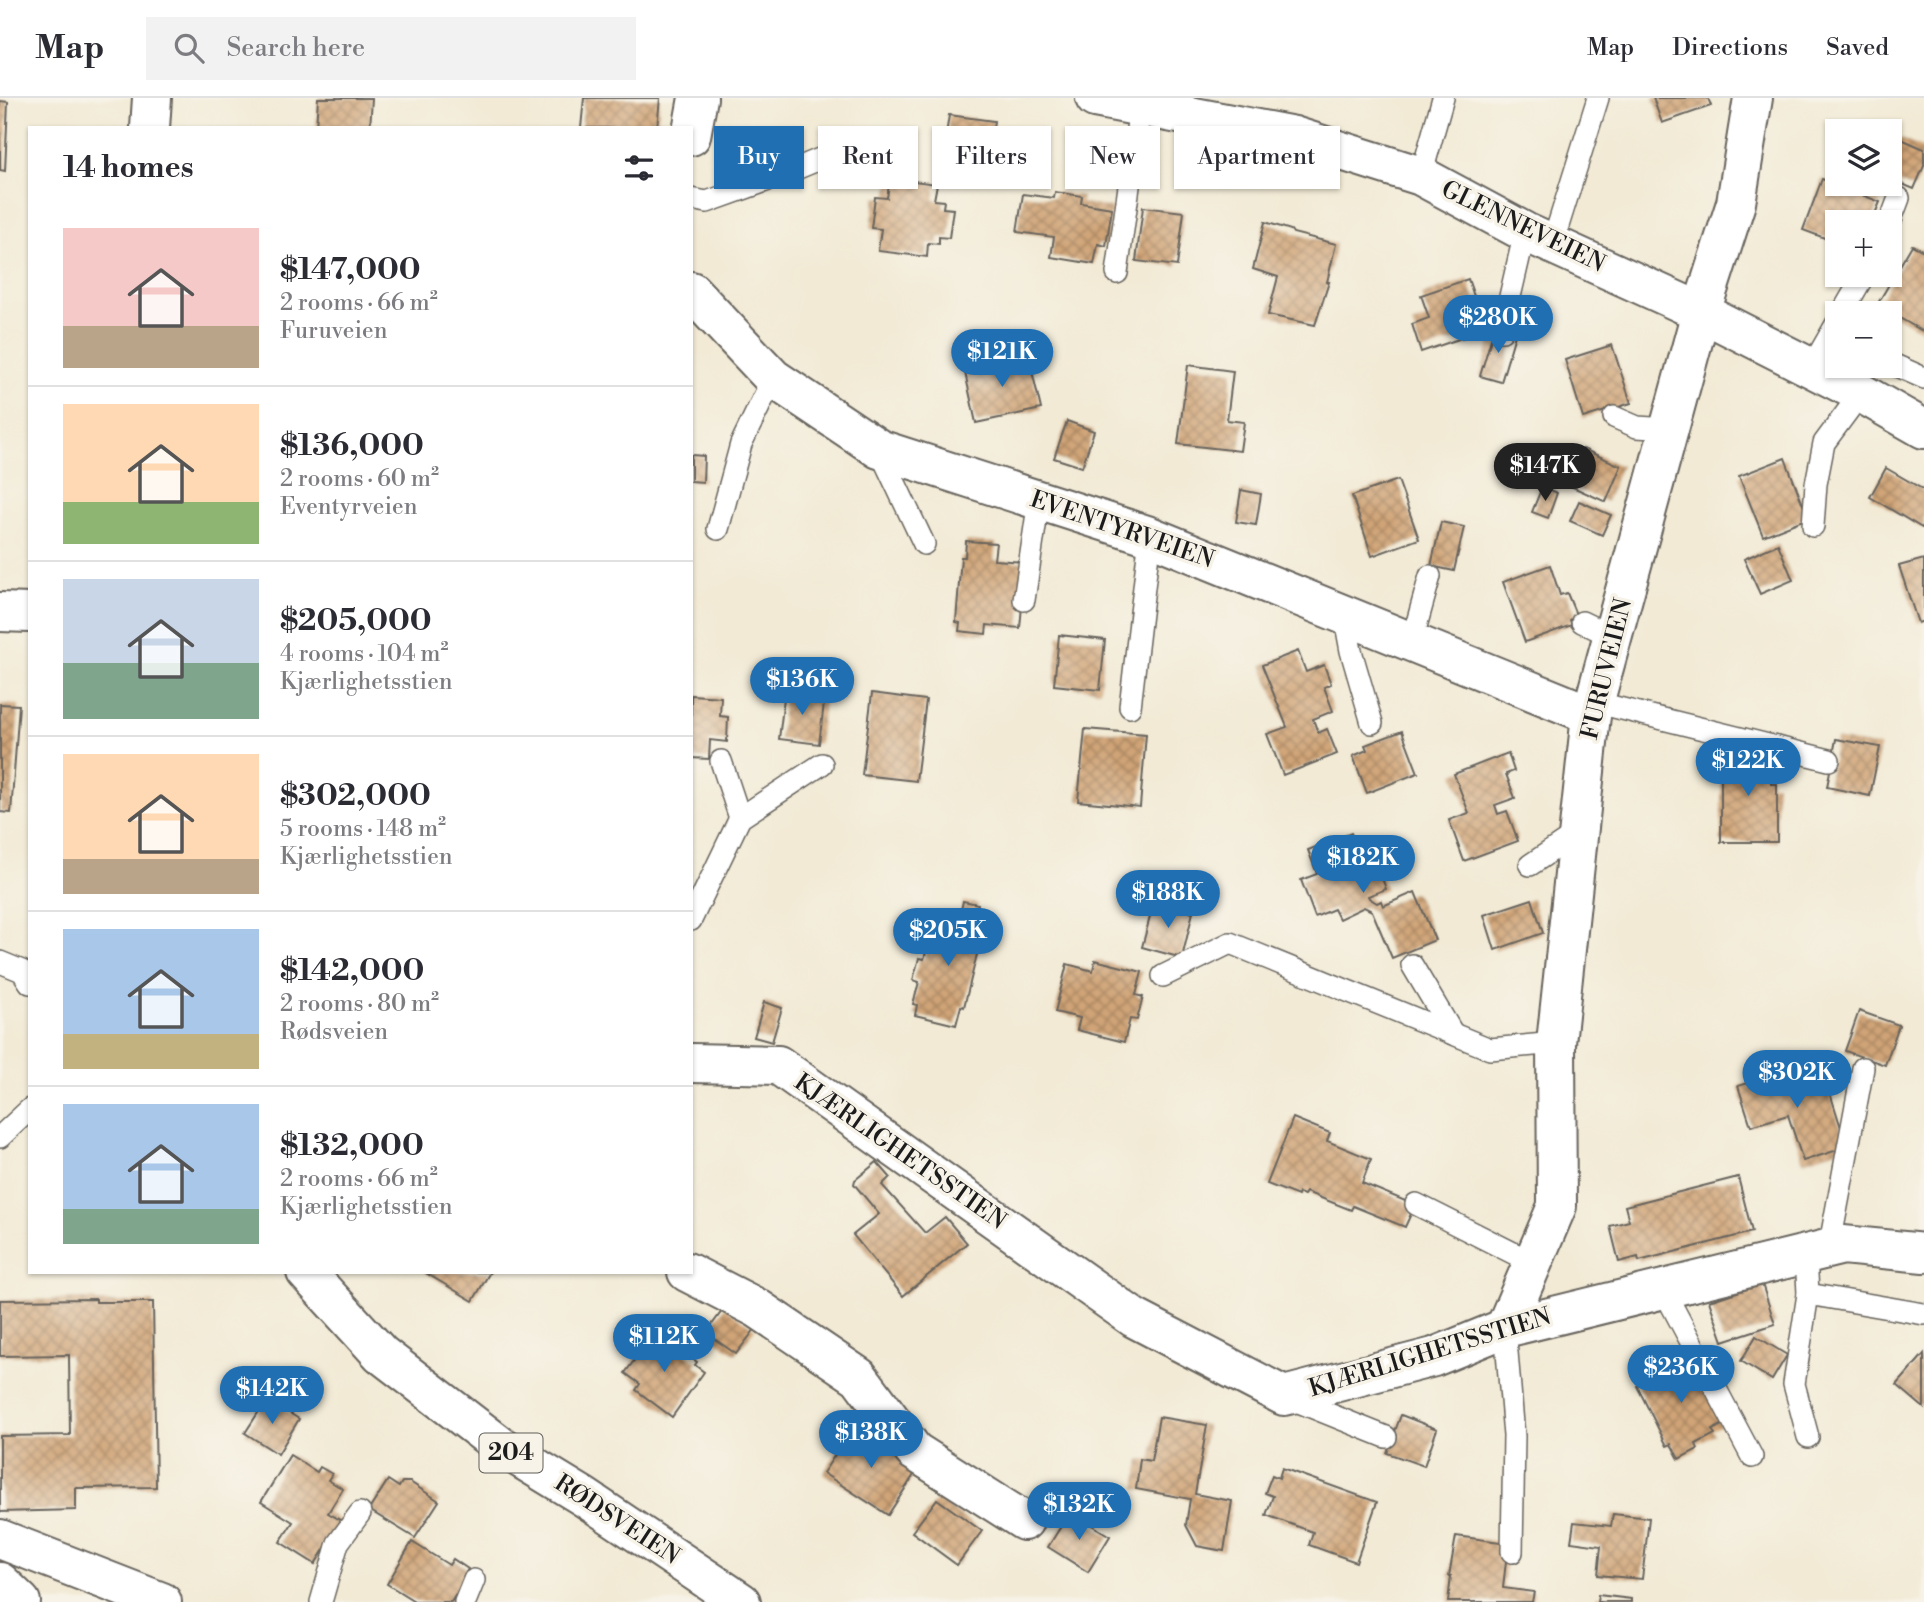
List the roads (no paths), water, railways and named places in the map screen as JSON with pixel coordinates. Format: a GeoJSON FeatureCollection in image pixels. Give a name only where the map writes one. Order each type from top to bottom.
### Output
{"type":"FeatureCollection","features":[{"type":"Feature","properties":{"kind":"main road"},"geometry":{"type":"LineString","coordinates":[[150,126],[152,98]]}},
{"type":"Feature","properties":{"kind":"main road"},"geometry":{"type":"LineString","coordinates":[[693,126],[698,98]]}},
{"type":"Feature","properties":{"kind":"main road","name":"GLENNEVEIEN"},"geometry":{"type":"LineString","coordinates":[[1096,98],[1141,102],[1294,136],[1421,176],[1539,238],[1825,368]]}},
{"type":"Feature","properties":{"kind":"main road","name":"FURUVEIEN"},"geometry":{"type":"LineString","coordinates":[[1506,1328],[1557,1206],[1556,1043],[1592,709],[1597,629],[1669,429],[1701,312],[1736,203],[1753,98]]}},
{"type":"Feature","properties":{"kind":"main road","name":"EVENTYRVEIEN"},"geometry":{"type":"LineString","coordinates":[[693,293],[773,378],[879,449],[1150,536],[1412,641],[1592,709]]}},
{"type":"Feature","properties":{"kind":"main road","name":"GLENNEVEIEN"},"geometry":{"type":"LineString","coordinates":[[1846,378],[1924,429]]}},
{"type":"Feature","properties":{"kind":"main road"},"geometry":{"type":"LineString","coordinates":[[0,612],[28,613]]}},
{"type":"Feature","properties":{"kind":"main road","name":"KJÆRLIGHETSSTIEN"},"geometry":{"type":"LineString","coordinates":[[693,1063],[778,1066],[1135,1318],[1284,1396],[1434,1357],[1506,1328],[1843,1245],[1924,1253]]}},
{"type":"Feature","properties":{"kind":"main road","name":"RØDSVEIEN"},"geometry":{"type":"LineString","coordinates":[[308,1274],[381,1354],[502,1447],[584,1497],[741,1602]]}},
{"type":"Feature","properties":{"kind":"main road"},"geometry":{"type":"LineString","coordinates":[[691,1274],[757,1308],[859,1377],[915,1451],[1024,1521]]}},
{"type":"Feature","properties":{"kind":"main road"},"geometry":{"type":"LineString","coordinates":[[0,1539],[162,1602]]}},
{"type":"Feature","properties":{"kind":"main road"},"geometry":{"type":"LineString","coordinates":[[0,1582],[21,1602]]}},
{"type":"Feature","properties":{"kind":"lane"},"geometry":{"type":"LineString","coordinates":[[1421,176],[1443,98]]}},
{"type":"Feature","properties":{"kind":"lane"},"geometry":{"type":"LineString","coordinates":[[1502,331],[1598,98]]}},
{"type":"Feature","properties":{"kind":"lane"},"geometry":{"type":"LineString","coordinates":[[1117,273],[1141,102]]}},
{"type":"Feature","properties":{"kind":"lane"},"geometry":{"type":"LineString","coordinates":[[693,198],[707,202],[818,160]]}},
{"type":"Feature","properties":{"kind":"lane"},"geometry":{"type":"LineString","coordinates":[[1894,210],[1899,198]]}},
{"type":"Feature","properties":{"kind":"lane"},"geometry":{"type":"LineString","coordinates":[[1902,368],[1924,378]]}},
{"type":"Feature","properties":{"kind":"lane"},"geometry":{"type":"LineString","coordinates":[[718,529],[741,444],[773,378]]}},
{"type":"Feature","properties":{"kind":"lane"},"geometry":{"type":"LineString","coordinates":[[1813,526],[1816,484],[1824,443],[1844,378]]}},
{"type":"Feature","properties":{"kind":"lane"},"geometry":{"type":"LineString","coordinates":[[1614,417],[1637,427],[1669,429]]}},
{"type":"Feature","properties":{"kind":"lane"},"geometry":{"type":"LineString","coordinates":[[879,449],[924,544]]}},
{"type":"Feature","properties":{"kind":"lane"},"geometry":{"type":"LineString","coordinates":[[1024,600],[1039,500]]}},
{"type":"Feature","properties":{"kind":"lane"},"geometry":{"type":"LineString","coordinates":[[1129,707],[1150,536]]}},
{"type":"Feature","properties":{"kind":"lane"},"geometry":{"type":"LineString","coordinates":[[1412,641],[1430,576]]}},
{"type":"Feature","properties":{"kind":"lane"},"geometry":{"type":"LineString","coordinates":[[1344,613],[1372,723]]}},
{"type":"Feature","properties":{"kind":"lane"},"geometry":{"type":"LineString","coordinates":[[1592,709],[1829,760]]}},
{"type":"Feature","properties":{"kind":"lane"},"geometry":{"type":"LineString","coordinates":[[721,761],[740,818]]}},
{"type":"Feature","properties":{"kind":"lane"},"geometry":{"type":"LineString","coordinates":[[693,916],[740,818],[822,764]]}},
{"type":"Feature","properties":{"kind":"lane"},"geometry":{"type":"LineString","coordinates":[[1530,865],[1578,832]]}},
{"type":"Feature","properties":{"kind":"lane"},"geometry":{"type":"LineString","coordinates":[[1163,976],[1230,943],[1490,1049],[1556,1043]]}},
{"type":"Feature","properties":{"kind":"lane"},"geometry":{"type":"LineString","coordinates":[[0,962],[22,971],[28,980]]}},
{"type":"Feature","properties":{"kind":"lane"},"geometry":{"type":"LineString","coordinates":[[1412,965],[1453,1034]]}},
{"type":"Feature","properties":{"kind":"lane"},"geometry":{"type":"LineString","coordinates":[[1808,1437],[1794,1384],[1808,1294],[1863,1068]]}},
{"type":"Feature","properties":{"kind":"lane"},"geometry":{"type":"LineString","coordinates":[[0,1137],[28,1111]]}},
{"type":"Feature","properties":{"kind":"lane"},"geometry":{"type":"LineString","coordinates":[[1416,1204],[1533,1263]]}},
{"type":"Feature","properties":{"kind":"lane"},"geometry":{"type":"LineString","coordinates":[[1663,1289],[1752,1457]]}},
{"type":"Feature","properties":{"kind":"lane"},"geometry":{"type":"LineString","coordinates":[[1808,1294],[1924,1314]]}},
{"type":"Feature","properties":{"kind":"lane"},"geometry":{"type":"LineString","coordinates":[[1506,1328],[1514,1436],[1512,1552]]}},
{"type":"Feature","properties":{"kind":"lane"},"geometry":{"type":"LineString","coordinates":[[1284,1396],[1386,1437]]}},
{"type":"Feature","properties":{"kind":"lane"},"geometry":{"type":"LineString","coordinates":[[321,1602],[338,1543],[360,1513]]}},
{"type":"Feature","properties":{"kind":"lane"},"geometry":{"type":"LineString","coordinates":[[465,1602],[474,1580]]}}]}
